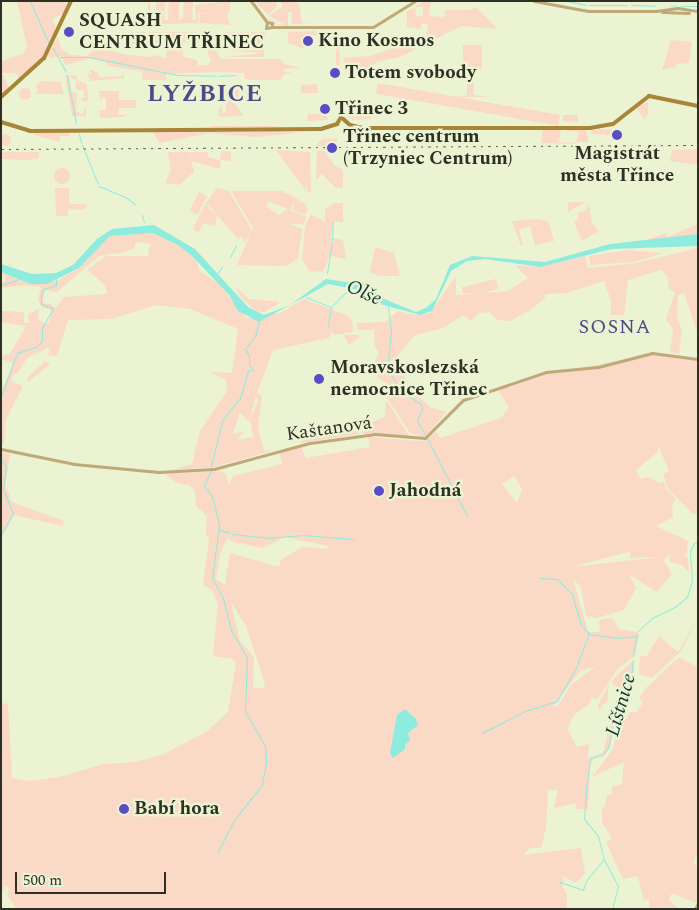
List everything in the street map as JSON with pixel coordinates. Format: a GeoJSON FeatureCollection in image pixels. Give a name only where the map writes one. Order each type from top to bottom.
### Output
{"type":"FeatureCollection","features":[{"type":"Feature","properties":{"kind":"main road"},"geometry":{"type":"LineString","coordinates":[[1,98],[44,58],[71,1]]}},
{"type":"Feature","properties":{"kind":"main road"},"geometry":{"type":"LineString","coordinates":[[337,124],[342,117],[346,123],[363,128],[603,127],[617,122],[646,97],[698,106]]}},
{"type":"Feature","properties":{"kind":"main road"},"geometry":{"type":"LineString","coordinates":[[1,122],[28,131],[321,129],[337,124],[342,126],[346,123]]}},
{"type":"Feature","properties":{"kind":"street"},"geometry":{"type":"LineString","coordinates":[[250,1],[267,22],[271,22],[272,26]]}},
{"type":"Feature","properties":{"kind":"street"},"geometry":{"type":"LineString","coordinates":[[267,22],[266,28],[272,26],[373,27],[415,1]]}},
{"type":"Feature","properties":{"kind":"street"},"geometry":{"type":"LineString","coordinates":[[534,1],[571,10],[698,12]]}},
{"type":"Feature","properties":{"kind":"street","name":"Kaštanová"},"geometry":{"type":"LineString","coordinates":[[1,449],[74,464],[159,472],[214,469],[310,443],[375,434],[425,438],[463,400],[546,372],[598,367],[652,353],[698,359]]}},
{"type":"Feature","properties":{"kind":"street"},"geometry":{"type":"LineString","coordinates":[[695,909],[698,903]]}},
{"type":"Feature","properties":{"kind":"shaded area"},"geometry":{"type":"Polygon","coordinates":[[[17,1],[67,1],[63,14],[52,19],[56,27],[54,38],[41,60],[20,80],[16,73],[2,73],[9,88],[1,94],[1,62],[24,53],[27,47],[17,1]]]}},
{"type":"Feature","properties":{"kind":"shaded area"},"geometry":{"type":"Polygon","coordinates":[[[148,1],[153,1],[150,2],[151,20],[154,20],[154,5],[156,12],[156,1],[165,1],[164,20],[168,20],[169,2],[170,21],[170,1],[179,1],[179,20],[183,17],[184,1],[193,1],[192,20],[196,19],[195,5],[230,1],[230,5],[217,5],[230,6],[230,12],[227,13],[230,25],[199,23],[200,14],[208,13],[199,13],[199,7],[198,23],[157,24],[156,16],[155,23],[148,24],[148,1]]]}},
{"type":"Feature","properties":{"kind":"shaded area"},"geometry":{"type":"Polygon","coordinates":[[[276,1],[277,6],[268,15],[256,2],[276,1]]]}},
{"type":"Feature","properties":{"kind":"shaded area"},"geometry":{"type":"Polygon","coordinates":[[[281,1],[299,3],[302,23],[311,24],[291,24],[292,12],[288,12],[288,26],[278,25],[273,23],[267,17],[278,24],[286,25],[269,16],[282,7],[281,1]]]}},
{"type":"Feature","properties":{"kind":"shaded area"},"geometry":{"type":"Polygon","coordinates":[[[425,1],[431,1],[429,16],[442,17],[445,16],[445,10],[470,10],[476,7],[498,29],[461,26],[400,57],[376,62],[371,69],[345,71],[343,58],[370,56],[426,37],[428,24],[421,24],[421,29],[407,27],[407,11],[415,8],[416,16],[423,16],[423,7],[413,7],[425,1]]]}},
{"type":"Feature","properties":{"kind":"shaded area"},"geometry":{"type":"Polygon","coordinates":[[[316,31],[317,35],[304,35],[304,49],[288,43],[288,32],[316,31]]]}},
{"type":"Feature","properties":{"kind":"shaded area"},"geometry":{"type":"Polygon","coordinates":[[[134,32],[197,32],[197,35],[196,38],[134,39],[134,32]]]}},
{"type":"Feature","properties":{"kind":"shaded area"},"geometry":{"type":"Polygon","coordinates":[[[220,32],[265,32],[265,48],[220,48],[220,32]]]}},
{"type":"Feature","properties":{"kind":"shaded area"},"geometry":{"type":"Polygon","coordinates":[[[336,34],[339,34],[340,65],[336,65],[336,34]]]}},
{"type":"Feature","properties":{"kind":"shaded area"},"geometry":{"type":"Polygon","coordinates":[[[58,37],[61,49],[71,55],[87,56],[97,47],[128,55],[149,57],[154,55],[166,58],[167,46],[183,46],[183,57],[197,60],[197,65],[208,65],[211,61],[205,45],[214,45],[220,59],[281,59],[284,64],[301,68],[283,69],[284,73],[284,71],[292,73],[284,74],[281,80],[245,79],[244,73],[220,72],[166,74],[166,80],[143,80],[142,71],[109,66],[105,62],[90,58],[66,65],[60,56],[50,58],[48,55],[58,37]]]}},
{"type":"Feature","properties":{"kind":"shaded area"},"geometry":{"type":"Polygon","coordinates":[[[198,39],[198,42],[132,44],[132,40],[198,39]]]}},
{"type":"Feature","properties":{"kind":"shaded area"},"geometry":{"type":"Polygon","coordinates":[[[671,40],[692,42],[689,63],[676,64],[676,67],[662,70],[671,40]]]}},
{"type":"Feature","properties":{"kind":"shaded area"},"geometry":{"type":"Polygon","coordinates":[[[463,45],[482,45],[482,69],[463,69],[463,45]]]}},
{"type":"Feature","properties":{"kind":"shaded area"},"geometry":{"type":"Polygon","coordinates":[[[221,50],[264,50],[264,53],[221,50]]]}},
{"type":"Feature","properties":{"kind":"shaded area"},"geometry":{"type":"Polygon","coordinates":[[[264,53],[264,57],[224,57],[264,53]]]}},
{"type":"Feature","properties":{"kind":"shaded area"},"geometry":{"type":"Polygon","coordinates":[[[90,70],[94,70],[95,73],[96,70],[99,77],[122,76],[124,72],[124,78],[91,81],[87,73],[92,75],[90,70]]]}},
{"type":"Feature","properties":{"kind":"shaded area"},"geometry":{"type":"Polygon","coordinates":[[[65,75],[69,75],[71,91],[77,93],[76,111],[82,114],[86,107],[86,116],[72,116],[65,75]]]}},
{"type":"Feature","properties":{"kind":"shaded area"},"geometry":{"type":"Polygon","coordinates":[[[70,75],[76,75],[79,85],[79,81],[87,84],[88,99],[86,102],[80,99],[87,97],[83,96],[85,91],[76,89],[76,79],[72,79],[70,75]]]}},
{"type":"Feature","properties":{"kind":"shaded area"},"geometry":{"type":"Polygon","coordinates":[[[42,81],[61,82],[64,94],[32,94],[38,93],[36,85],[42,81]]]}},
{"type":"Feature","properties":{"kind":"shaded area"},"geometry":{"type":"Polygon","coordinates":[[[467,82],[474,82],[474,95],[490,97],[455,97],[467,95],[467,82]]]}},
{"type":"Feature","properties":{"kind":"shaded area"},"geometry":{"type":"Polygon","coordinates":[[[378,83],[560,115],[558,126],[376,94],[378,83]]]}},
{"type":"Feature","properties":{"kind":"shaded area"},"geometry":{"type":"Polygon","coordinates":[[[317,84],[318,93],[301,93],[301,85],[317,84]]]}},
{"type":"Feature","properties":{"kind":"shaded area"},"geometry":{"type":"Polygon","coordinates":[[[23,88],[27,88],[31,94],[27,100],[23,100],[19,96],[19,92],[23,88]]]}},
{"type":"Feature","properties":{"kind":"shaded area"},"geometry":{"type":"Polygon","coordinates":[[[220,90],[239,90],[239,101],[235,103],[243,116],[219,117],[219,107],[222,107],[222,113],[226,112],[226,98],[219,95],[220,90]]]}},
{"type":"Feature","properties":{"kind":"shaded area"},"geometry":{"type":"Polygon","coordinates":[[[99,91],[119,91],[119,100],[136,100],[136,108],[119,108],[119,115],[128,114],[123,117],[101,118],[99,110],[106,110],[106,99],[104,97],[100,101],[99,91]]]}},
{"type":"Feature","properties":{"kind":"shaded area"},"geometry":{"type":"Polygon","coordinates":[[[648,101],[648,114],[645,120],[636,108],[648,101]]]}},
{"type":"Feature","properties":{"kind":"shaded area"},"geometry":{"type":"Polygon","coordinates":[[[308,114],[327,114],[328,120],[307,121],[308,114]]]}},
{"type":"Feature","properties":{"kind":"shaded area"},"geometry":{"type":"Polygon","coordinates":[[[346,114],[371,114],[372,119],[352,120],[346,114]]]}},
{"type":"Feature","properties":{"kind":"shaded area"},"geometry":{"type":"Polygon","coordinates":[[[563,115],[578,115],[578,122],[563,121],[563,115]]]}},
{"type":"Feature","properties":{"kind":"shaded area"},"geometry":{"type":"Polygon","coordinates":[[[211,126],[283,127],[210,127],[211,126]]]}},
{"type":"Feature","properties":{"kind":"shaded area"},"geometry":{"type":"Polygon","coordinates":[[[347,127],[372,131],[373,139],[341,132],[347,127]]]}},
{"type":"Feature","properties":{"kind":"shaded area"},"geometry":{"type":"Polygon","coordinates":[[[543,129],[561,129],[559,142],[573,143],[577,141],[578,132],[563,130],[586,130],[589,142],[578,142],[575,144],[541,143],[543,129]]]}},
{"type":"Feature","properties":{"kind":"shaded area"},"geometry":{"type":"Polygon","coordinates":[[[612,129],[609,135],[591,134],[593,130],[612,129]]]}},
{"type":"Feature","properties":{"kind":"shaded area"},"geometry":{"type":"Polygon","coordinates":[[[153,131],[280,131],[298,133],[254,137],[210,133],[159,143],[153,131]]]}},
{"type":"Feature","properties":{"kind":"shaded area"},"geometry":{"type":"Polygon","coordinates":[[[36,132],[69,132],[69,136],[60,136],[60,142],[34,135],[36,132]]]}},
{"type":"Feature","properties":{"kind":"shaded area"},"geometry":{"type":"Polygon","coordinates":[[[5,134],[11,140],[5,146],[-1,140],[5,134]]]}},
{"type":"Feature","properties":{"kind":"shaded area"},"geometry":{"type":"Polygon","coordinates":[[[337,138],[337,142],[327,142],[326,146],[315,146],[322,139],[337,138]]]}},
{"type":"Feature","properties":{"kind":"shaded area"},"geometry":{"type":"Polygon","coordinates":[[[698,149],[698,165],[670,161],[672,150],[698,149]]]}},
{"type":"Feature","properties":{"kind":"shaded area"},"geometry":{"type":"Polygon","coordinates":[[[276,150],[310,152],[311,193],[307,191],[307,178],[306,191],[276,150]]]}},
{"type":"Feature","properties":{"kind":"shaded area"},"geometry":{"type":"Polygon","coordinates":[[[317,150],[325,152],[334,165],[343,170],[343,188],[336,188],[322,174],[316,180],[317,150]]]}},
{"type":"Feature","properties":{"kind":"shaded area"},"geometry":{"type":"Polygon","coordinates":[[[221,151],[231,152],[231,161],[221,160],[220,169],[191,161],[190,152],[208,152],[208,157],[220,160],[221,151]]]}},
{"type":"Feature","properties":{"kind":"shaded area"},"geometry":{"type":"Polygon","coordinates":[[[1,152],[39,152],[38,158],[27,160],[1,159],[1,152]]]}},
{"type":"Feature","properties":{"kind":"shaded area"},"geometry":{"type":"Polygon","coordinates":[[[168,152],[189,152],[194,172],[179,185],[165,183],[171,169],[168,152]]]}},
{"type":"Feature","properties":{"kind":"shaded area"},"geometry":{"type":"Polygon","coordinates":[[[62,168],[68,170],[70,176],[68,182],[62,184],[56,182],[54,176],[56,170],[62,168]]]}},
{"type":"Feature","properties":{"kind":"shaded area"},"geometry":{"type":"Polygon","coordinates":[[[55,188],[69,188],[69,204],[87,204],[85,209],[68,210],[68,216],[56,216],[55,188]]]}},
{"type":"Feature","properties":{"kind":"shaded area"},"geometry":{"type":"Polygon","coordinates":[[[217,188],[229,191],[249,225],[251,231],[245,243],[242,237],[238,239],[206,203],[217,188]]]}},
{"type":"Feature","properties":{"kind":"shaded area"},"geometry":{"type":"Polygon","coordinates":[[[231,191],[284,191],[283,194],[288,193],[305,204],[308,210],[305,215],[293,210],[295,201],[291,210],[269,202],[266,206],[279,215],[287,209],[306,217],[304,224],[290,224],[302,229],[298,259],[285,266],[237,265],[253,228],[231,191]]]}},
{"type":"Feature","properties":{"kind":"shaded area"},"geometry":{"type":"Polygon","coordinates":[[[199,192],[207,196],[197,215],[189,211],[199,192]]]}},
{"type":"Feature","properties":{"kind":"shaded area"},"geometry":{"type":"Polygon","coordinates":[[[568,202],[584,202],[584,203],[568,212],[568,202]]]}},
{"type":"Feature","properties":{"kind":"shaded area"},"geometry":{"type":"Polygon","coordinates":[[[334,203],[343,203],[343,222],[333,222],[331,238],[343,240],[346,259],[330,256],[323,272],[309,271],[302,259],[305,226],[311,214],[325,222],[325,209],[334,203]]]}},
{"type":"Feature","properties":{"kind":"shaded area"},"geometry":{"type":"Polygon","coordinates":[[[205,204],[217,216],[215,226],[203,223],[199,232],[193,229],[205,204]]]}},
{"type":"Feature","properties":{"kind":"shaded area"},"geometry":{"type":"Polygon","coordinates":[[[589,204],[592,223],[599,231],[582,241],[574,222],[578,219],[578,212],[585,211],[589,204]]]}},
{"type":"Feature","properties":{"kind":"shaded area"},"geometry":{"type":"Polygon","coordinates":[[[538,219],[548,221],[554,241],[535,245],[530,226],[519,230],[523,246],[521,246],[512,221],[538,219]]]}},
{"type":"Feature","properties":{"kind":"shaded area"},"geometry":{"type":"Polygon","coordinates":[[[698,224],[698,234],[694,236],[655,241],[648,239],[666,233],[668,237],[698,224]]]}},
{"type":"Feature","properties":{"kind":"shaded area"},"geometry":{"type":"Polygon","coordinates":[[[153,233],[178,245],[196,260],[200,271],[220,285],[246,318],[280,313],[304,299],[347,315],[352,320],[353,332],[333,335],[332,330],[329,338],[273,350],[257,393],[262,396],[258,429],[264,450],[271,451],[214,467],[172,470],[192,464],[200,431],[227,391],[226,380],[210,372],[232,373],[238,329],[190,309],[156,305],[111,319],[68,320],[57,356],[47,355],[51,351],[48,348],[27,358],[17,374],[14,374],[11,381],[23,386],[6,419],[4,444],[1,445],[1,393],[13,363],[1,359],[1,356],[10,354],[26,326],[1,322],[1,311],[24,312],[24,323],[29,323],[28,314],[39,309],[38,320],[49,324],[51,310],[42,307],[38,300],[41,287],[27,285],[1,288],[1,283],[6,280],[1,272],[31,284],[57,281],[79,268],[110,236],[153,233]],[[136,242],[134,248],[125,252],[99,256],[57,292],[44,290],[43,303],[51,304],[55,309],[64,297],[107,294],[105,285],[87,270],[106,256],[148,256],[150,244],[136,242]],[[256,396],[249,422],[240,412],[233,434],[245,431],[237,440],[253,437],[250,419],[258,401],[256,396]]]}},
{"type":"Feature","properties":{"kind":"shaded area"},"geometry":{"type":"Polygon","coordinates":[[[375,247],[394,253],[400,276],[379,276],[370,272],[375,247]]]}},
{"type":"Feature","properties":{"kind":"shaded area"},"geometry":{"type":"Polygon","coordinates":[[[698,248],[698,335],[684,293],[678,295],[677,318],[682,330],[679,354],[670,352],[673,329],[666,319],[675,292],[669,289],[667,276],[661,270],[628,280],[624,315],[611,315],[611,301],[604,281],[566,293],[545,294],[545,298],[529,311],[510,321],[498,320],[489,312],[479,313],[471,321],[463,315],[443,328],[415,335],[397,356],[408,385],[430,407],[446,412],[429,433],[423,437],[410,433],[382,390],[389,390],[390,385],[378,378],[374,363],[379,352],[375,347],[374,330],[358,330],[356,323],[385,322],[398,311],[416,315],[430,313],[456,276],[456,295],[474,294],[462,293],[462,287],[496,279],[498,289],[483,293],[508,291],[528,278],[515,265],[540,267],[585,256],[588,268],[636,263],[698,248]]]}},
{"type":"Feature","properties":{"kind":"shaded area"},"geometry":{"type":"Polygon","coordinates":[[[626,250],[663,253],[635,262],[590,265],[589,256],[626,250]]]}},
{"type":"Feature","properties":{"kind":"shaded area"},"geometry":{"type":"Polygon","coordinates":[[[235,286],[249,299],[280,302],[265,312],[256,311],[241,297],[235,286]]]}},
{"type":"Feature","properties":{"kind":"shaded area"},"geometry":{"type":"Polygon","coordinates":[[[343,335],[358,335],[360,337],[349,345],[343,335]]]}},
{"type":"Feature","properties":{"kind":"shaded area"},"geometry":{"type":"Polygon","coordinates":[[[655,354],[698,360],[698,514],[693,514],[669,490],[663,475],[669,470],[657,444],[658,452],[636,470],[641,479],[648,477],[659,483],[664,482],[667,490],[676,499],[672,505],[673,517],[656,526],[688,541],[687,554],[683,555],[688,558],[689,572],[680,564],[670,562],[669,557],[672,555],[668,555],[664,561],[672,574],[657,592],[629,574],[636,588],[624,610],[597,618],[586,616],[581,588],[573,578],[588,632],[600,632],[599,620],[612,618],[619,629],[637,632],[639,635],[635,655],[617,670],[597,700],[592,697],[588,705],[575,714],[567,729],[577,747],[589,744],[588,758],[603,753],[610,722],[624,690],[612,685],[613,679],[634,660],[634,676],[613,730],[610,748],[603,757],[593,758],[590,765],[588,809],[575,809],[576,803],[554,808],[558,790],[548,790],[546,828],[541,848],[530,848],[523,855],[581,848],[585,873],[576,883],[561,875],[564,880],[562,886],[567,894],[567,909],[17,909],[7,895],[9,888],[4,886],[5,892],[1,889],[1,703],[8,704],[12,778],[30,781],[59,777],[104,764],[135,762],[164,754],[206,732],[228,712],[236,663],[232,659],[213,656],[218,604],[212,590],[203,585],[209,539],[206,535],[207,516],[196,506],[195,492],[190,485],[177,483],[165,474],[221,471],[226,474],[229,485],[233,476],[282,464],[279,452],[301,446],[306,458],[370,447],[368,437],[419,441],[427,440],[436,432],[440,438],[501,418],[509,407],[498,390],[536,376],[655,354]],[[514,476],[502,484],[517,503],[522,489],[514,476]],[[285,537],[263,548],[233,542],[227,538],[220,554],[216,579],[225,585],[230,553],[279,567],[281,560],[302,547],[329,549],[327,546],[285,537]],[[651,546],[571,567],[660,557],[630,558],[630,552],[651,546]],[[231,603],[240,641],[254,657],[253,688],[263,688],[265,684],[246,626],[231,603]],[[595,667],[581,670],[554,705],[557,707],[572,684],[595,667]]]}},
{"type":"Feature","properties":{"kind":"shaded area"},"geometry":{"type":"Polygon","coordinates":[[[45,361],[50,364],[28,382],[27,378],[45,361]]]}},
{"type":"Feature","properties":{"kind":"shaded area"},"geometry":{"type":"Polygon","coordinates":[[[386,400],[408,436],[364,434],[358,428],[385,417],[386,400]]]}},
{"type":"Feature","properties":{"kind":"shaded area"},"geometry":{"type":"Polygon","coordinates":[[[346,427],[360,434],[300,443],[305,436],[346,427]]]}},
{"type":"Feature","properties":{"kind":"shaded area"},"geometry":{"type":"Polygon","coordinates":[[[1,452],[10,454],[5,485],[12,502],[64,521],[63,526],[13,515],[1,538],[1,452]]]}},
{"type":"Feature","properties":{"kind":"shaded area"},"geometry":{"type":"Polygon","coordinates":[[[698,618],[681,651],[652,678],[639,674],[640,656],[647,656],[659,636],[678,652],[698,618]]]}},
{"type":"Feature","properties":{"kind":"shaded area"},"geometry":{"type":"Polygon","coordinates":[[[679,657],[698,667],[698,858],[695,857],[694,864],[698,867],[698,899],[696,903],[672,893],[669,900],[679,909],[649,909],[649,900],[659,896],[644,901],[638,876],[623,879],[606,842],[612,839],[602,822],[602,807],[605,807],[607,795],[612,794],[612,787],[622,784],[624,762],[592,777],[612,751],[621,716],[627,718],[630,712],[637,712],[643,702],[639,698],[646,688],[679,657]]]}},
{"type":"Feature","properties":{"kind":"shaded area"},"geometry":{"type":"Polygon","coordinates":[[[609,684],[607,703],[603,704],[599,711],[598,705],[609,684]]]}},
{"type":"Feature","properties":{"kind":"water"},"geometry":{"type":"Polygon","coordinates":[[[154,225],[195,249],[248,307],[264,315],[290,305],[259,322],[238,311],[230,296],[193,257],[178,245],[153,233],[110,236],[79,268],[47,284],[31,284],[1,272],[1,264],[32,274],[56,273],[73,265],[97,239],[112,229],[154,225]]]}},
{"type":"Feature","properties":{"kind":"water","name":"Olše"},"geometry":{"type":"Polygon","coordinates":[[[698,234],[698,246],[612,249],[540,267],[485,259],[467,261],[451,271],[432,311],[420,315],[380,304],[358,290],[328,284],[290,305],[326,279],[365,285],[372,294],[416,312],[426,308],[436,299],[450,265],[472,256],[545,262],[610,244],[698,234]]]}},
{"type":"Feature","properties":{"kind":"water"},"geometry":{"type":"Polygon","coordinates":[[[405,709],[416,719],[418,725],[408,733],[410,741],[405,744],[405,749],[393,758],[390,753],[397,715],[405,709]]]}},
{"type":"Feature","properties":{"kind":"waterway"},"geometry":{"type":"LineString","coordinates":[[30,1],[49,44]]}},
{"type":"Feature","properties":{"kind":"waterway"},"geometry":{"type":"LineString","coordinates":[[566,1],[586,5]]}},
{"type":"Feature","properties":{"kind":"waterway"},"geometry":{"type":"LineString","coordinates":[[589,5],[627,5]]}},
{"type":"Feature","properties":{"kind":"waterway"},"geometry":{"type":"LineString","coordinates":[[631,5],[655,6]]}},
{"type":"Feature","properties":{"kind":"waterway"},"geometry":{"type":"LineString","coordinates":[[681,6],[698,6]]}},
{"type":"Feature","properties":{"kind":"waterway"},"geometry":{"type":"LineString","coordinates":[[53,48],[66,72]]}},
{"type":"Feature","properties":{"kind":"waterway"},"geometry":{"type":"LineString","coordinates":[[60,57],[89,57],[177,75],[216,76]]}},
{"type":"Feature","properties":{"kind":"waterway"},"geometry":{"type":"LineString","coordinates":[[67,75],[76,123]]}},
{"type":"Feature","properties":{"kind":"waterway"},"geometry":{"type":"LineString","coordinates":[[219,76],[235,75]]}},
{"type":"Feature","properties":{"kind":"waterway"},"geometry":{"type":"LineString","coordinates":[[79,134],[81,143]]}},
{"type":"Feature","properties":{"kind":"waterway"},"geometry":{"type":"LineString","coordinates":[[82,145],[98,184]]}},
{"type":"Feature","properties":{"kind":"waterway"},"geometry":{"type":"LineString","coordinates":[[99,186],[127,198],[136,205]]}},
{"type":"Feature","properties":{"kind":"waterway"},"geometry":{"type":"LineString","coordinates":[[142,215],[144,222]]}},
{"type":"Feature","properties":{"kind":"waterway"},"geometry":{"type":"LineString","coordinates":[[332,240],[333,222]]}},
{"type":"Feature","properties":{"kind":"waterway"},"geometry":{"type":"LineString","coordinates":[[327,273],[332,243]]}},
{"type":"Feature","properties":{"kind":"waterway"},"geometry":{"type":"LineString","coordinates":[[230,257],[236,245]]}},
{"type":"Feature","properties":{"kind":"waterway"},"geometry":{"type":"LineString","coordinates":[[217,274],[222,267]]}},
{"type":"Feature","properties":{"kind":"waterway"},"geometry":{"type":"LineString","coordinates":[[1,285],[19,279]]}},
{"type":"Feature","properties":{"kind":"waterway"},"geometry":{"type":"LineString","coordinates":[[1,396],[17,353],[36,347],[42,341],[42,328],[53,308],[41,304],[41,296],[44,289],[56,285],[56,279]]}},
{"type":"Feature","properties":{"kind":"waterway","name":"Olše"},"geometry":{"type":"LineString","coordinates":[[306,297],[331,307],[351,287]]}},
{"type":"Feature","properties":{"kind":"waterway","name":"Olše"},"geometry":{"type":"LineString","coordinates":[[388,306],[391,332],[387,368],[400,390],[421,404],[422,409],[417,421],[425,435]]}},
{"type":"Feature","properties":{"kind":"waterway"},"geometry":{"type":"LineString","coordinates":[[328,326],[331,307]]}},
{"type":"Feature","properties":{"kind":"waterway"},"geometry":{"type":"LineString","coordinates":[[211,467],[222,421],[240,398],[248,371],[253,369],[249,364],[249,356],[245,348],[255,336],[259,322]]}},
{"type":"Feature","properties":{"kind":"waterway"},"geometry":{"type":"LineString","coordinates":[[427,438],[467,516]]}},
{"type":"Feature","properties":{"kind":"waterway"},"geometry":{"type":"LineString","coordinates":[[1,458],[6,467],[3,489],[13,514],[1,535]]}},
{"type":"Feature","properties":{"kind":"waterway"},"geometry":{"type":"LineString","coordinates":[[211,470],[204,486],[212,496],[219,525],[212,578],[223,598],[231,630],[247,658],[245,711],[265,746],[266,762],[262,785],[234,820],[218,852]]}},
{"type":"Feature","properties":{"kind":"waterway"},"geometry":{"type":"LineString","coordinates":[[219,530],[230,533]]}},
{"type":"Feature","properties":{"kind":"waterway"},"geometry":{"type":"LineString","coordinates":[[232,534],[268,538],[300,535]]}},
{"type":"Feature","properties":{"kind":"waterway"},"geometry":{"type":"LineString","coordinates":[[302,535],[354,539]]}},
{"type":"Feature","properties":{"kind":"waterway","name":"Líštnice"},"geometry":{"type":"LineString","coordinates":[[638,631],[652,618],[675,607],[687,597],[692,581],[690,552],[693,544],[698,542]]}},
{"type":"Feature","properties":{"kind":"waterway"},"geometry":{"type":"LineString","coordinates":[[539,578],[557,579],[572,594],[581,625],[589,634]]}},
{"type":"Feature","properties":{"kind":"waterway"},"geometry":{"type":"LineString","coordinates":[[482,733],[525,711],[557,701],[575,670],[589,634],[618,638],[636,636]]}},
{"type":"Feature","properties":{"kind":"waterway","name":"Líštnice"},"geometry":{"type":"LineString","coordinates":[[633,656],[637,634]]}},
{"type":"Feature","properties":{"kind":"waterway","name":"Líštnice"},"geometry":{"type":"LineString","coordinates":[[612,909],[618,886],[604,860],[598,836],[584,819],[586,789],[590,759],[604,753],[608,747],[616,715],[631,681],[633,660]]}},
{"type":"Feature","properties":{"kind":"waterway"},"geometry":{"type":"LineString","coordinates":[[560,882],[583,890],[586,881],[603,860]]}},
{"type":"Feature","properties":{"kind":"railway"},"geometry":{"type":"LineString","coordinates":[[1,149],[698,145]]}},
{"type":"Feature","properties":{"kind":"place","name":"SQUASH CENTRUM TŘINEC"},"geometry":{"type":"Point","coordinates":[69,32]}},
{"type":"Feature","properties":{"kind":"place","name":"Kino Kosmos"},"geometry":{"type":"Point","coordinates":[308,41]}},
{"type":"Feature","properties":{"kind":"place","name":"Totem svobody"},"geometry":{"type":"Point","coordinates":[335,73]}},
{"type":"Feature","properties":{"kind":"place","name":"Třinec 3"},"geometry":{"type":"Point","coordinates":[325,109]}},
{"type":"Feature","properties":{"kind":"place","name":"Magistrát města Třince"},"geometry":{"type":"Point","coordinates":[617,135]}},
{"type":"Feature","properties":{"kind":"place","name":"Třinec centrum (Trzyniec Centrum)"},"geometry":{"type":"Point","coordinates":[332,148]}},
{"type":"Feature","properties":{"kind":"place","name":"Moravskoslezská nemocnice Třinec"},"geometry":{"type":"Point","coordinates":[319,379]}},
{"type":"Feature","properties":{"kind":"place","name":"Jahodná"},"geometry":{"type":"Point","coordinates":[379,491]}},
{"type":"Feature","properties":{"kind":"place","name":"Babí hora"},"geometry":{"type":"Point","coordinates":[124,809]}},
{"type":"Feature","properties":{"kind":"district","name":"LYŽBICE"},"geometry":{"type":"Point","coordinates":[205,95]}},
{"type":"Feature","properties":{"kind":"district","name":"SOSNA"},"geometry":{"type":"Point","coordinates":[615,327]}}]}
